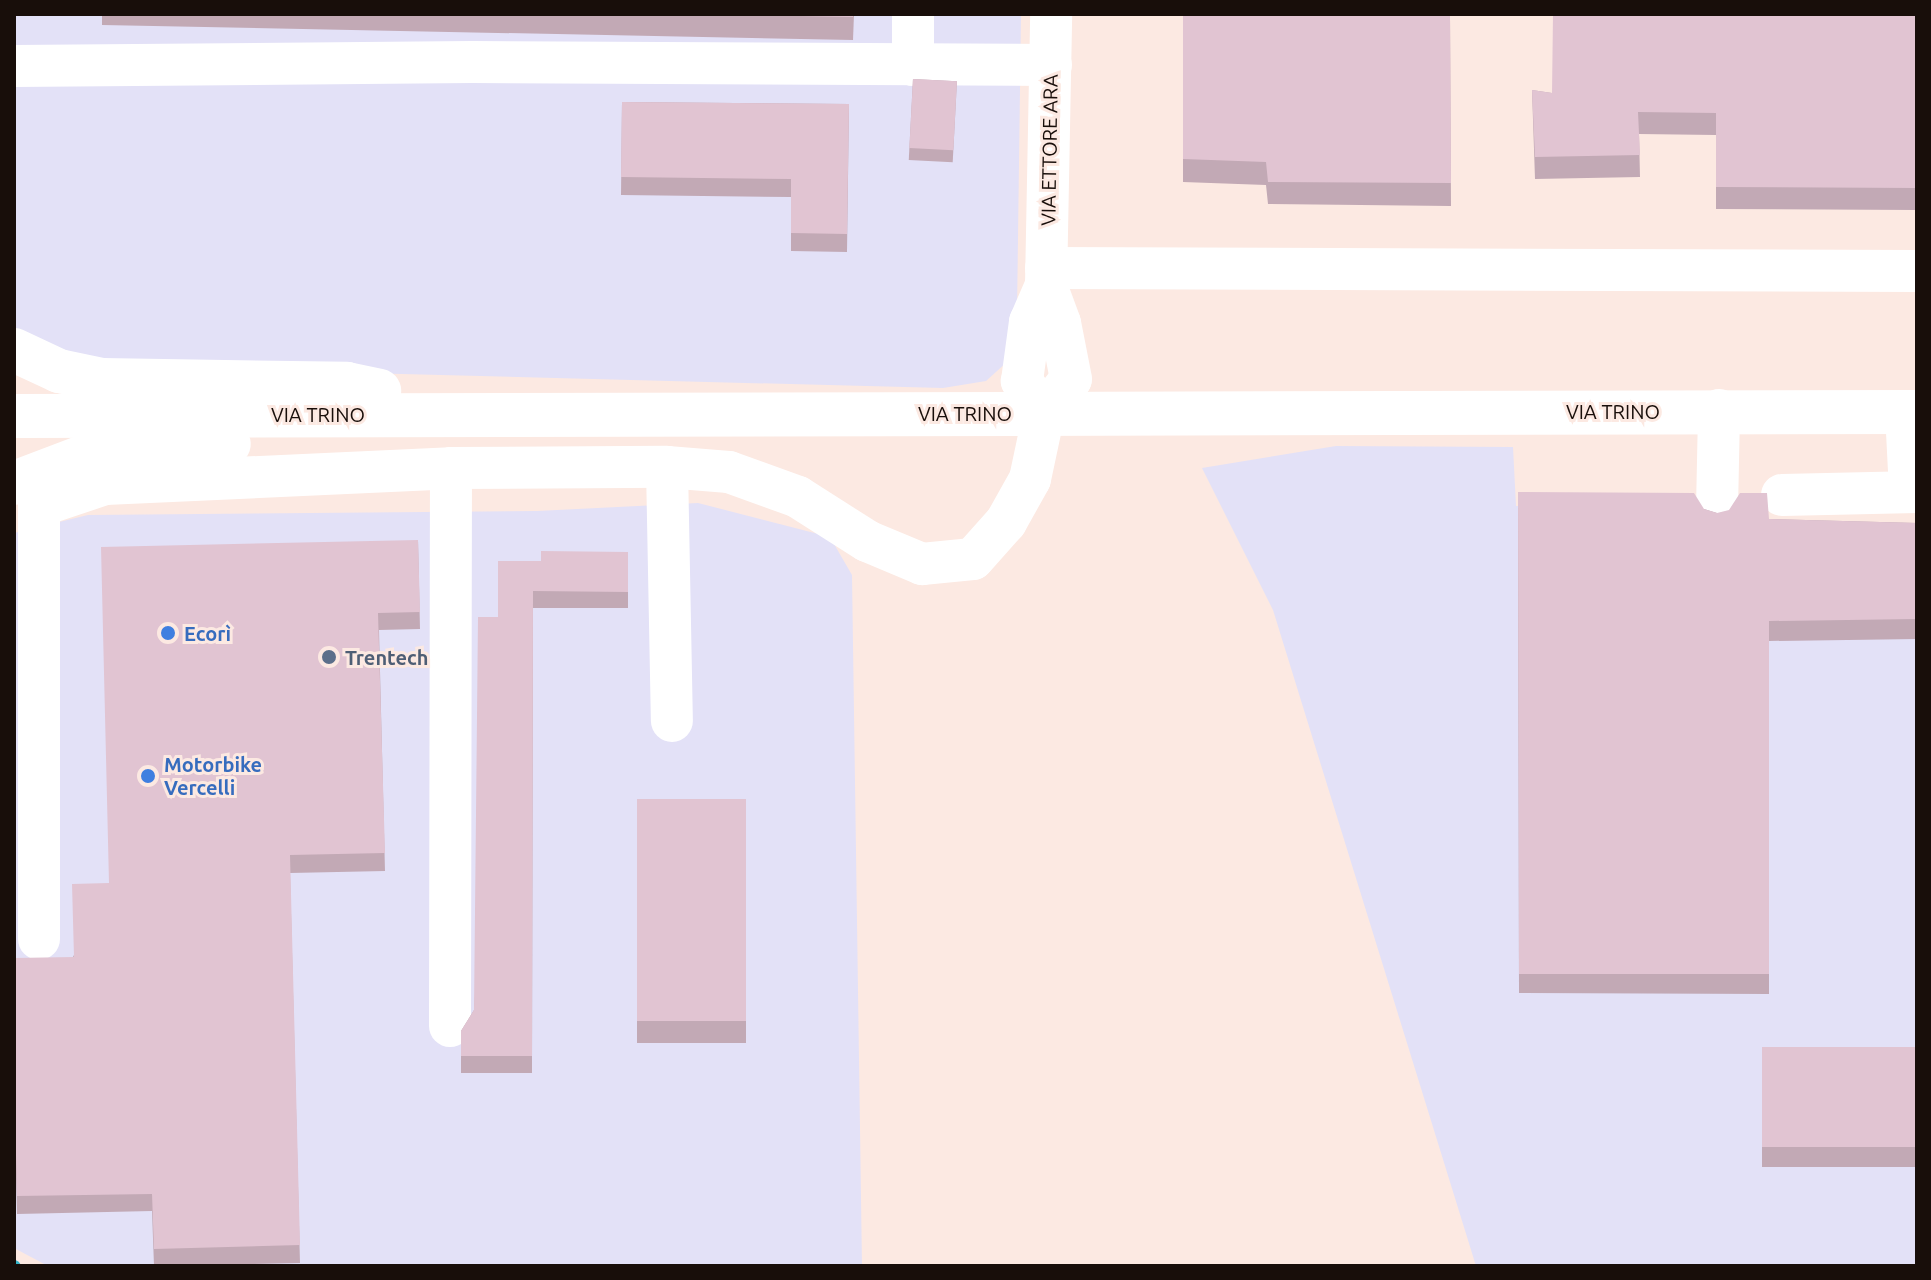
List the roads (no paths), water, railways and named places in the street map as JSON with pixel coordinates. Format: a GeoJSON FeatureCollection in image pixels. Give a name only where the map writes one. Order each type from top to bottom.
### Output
{"type":"FeatureCollection","features":[{"type":"Feature","properties":{"kind":"main road"},"geometry":{"type":"LineString","coordinates":[[14,350],[59,371],[102,380],[347,384],[475,413]]}},
{"type":"Feature","properties":{"kind":"main road","name":"VIA TRINO"},"geometry":{"type":"LineString","coordinates":[[14,416],[1719,410],[1912,412]]}},
{"type":"Feature","properties":{"kind":"main road"},"geometry":{"type":"LineString","coordinates":[[26,495],[96,452],[347,440],[475,413]]}},
{"type":"Feature","properties":{"kind":"street"},"geometry":{"type":"LineString","coordinates":[[913,14],[913,65]]}},
{"type":"Feature","properties":{"kind":"street","name":"VIA ETTORE ARA"},"geometry":{"type":"LineString","coordinates":[[1044,413],[1071,379],[1060,323],[1046,277],[1051,14]]}},
{"type":"Feature","properties":{"kind":"street"},"geometry":{"type":"LineString","coordinates":[[14,66],[1051,65]]}},
{"type":"Feature","properties":{"kind":"street"},"geometry":{"type":"LineString","coordinates":[[1046,277],[1917,271]]}},
{"type":"Feature","properties":{"kind":"street"},"geometry":{"type":"LineString","coordinates":[[1717,509],[1719,410]]}},
{"type":"Feature","properties":{"kind":"street"},"geometry":{"type":"LineString","coordinates":[[1782,495],[1914,492],[1912,412]]}},
{"type":"Feature","properties":{"kind":"street"},"geometry":{"type":"LineString","coordinates":[[39,939],[26,495],[105,484],[451,468],[667,467],[729,472],[798,497],[867,541],[922,564],[973,559],[1006,522],[1030,479],[1044,413]]}},
{"type":"Feature","properties":{"kind":"street"},"geometry":{"type":"LineString","coordinates":[[667,467],[672,721]]}},
{"type":"Feature","properties":{"kind":"street"},"geometry":{"type":"LineString","coordinates":[[450,1026],[451,468]]}},
{"type":"Feature","properties":{"kind":"place","name":"Ecorì"},"geometry":{"type":"Point","coordinates":[168,633]}},
{"type":"Feature","properties":{"kind":"place","name":"Trentech"},"geometry":{"type":"Point","coordinates":[329,657]}},
{"type":"Feature","properties":{"kind":"place","name":"Motorbike Vercelli"},"geometry":{"type":"Point","coordinates":[148,776]}}]}
